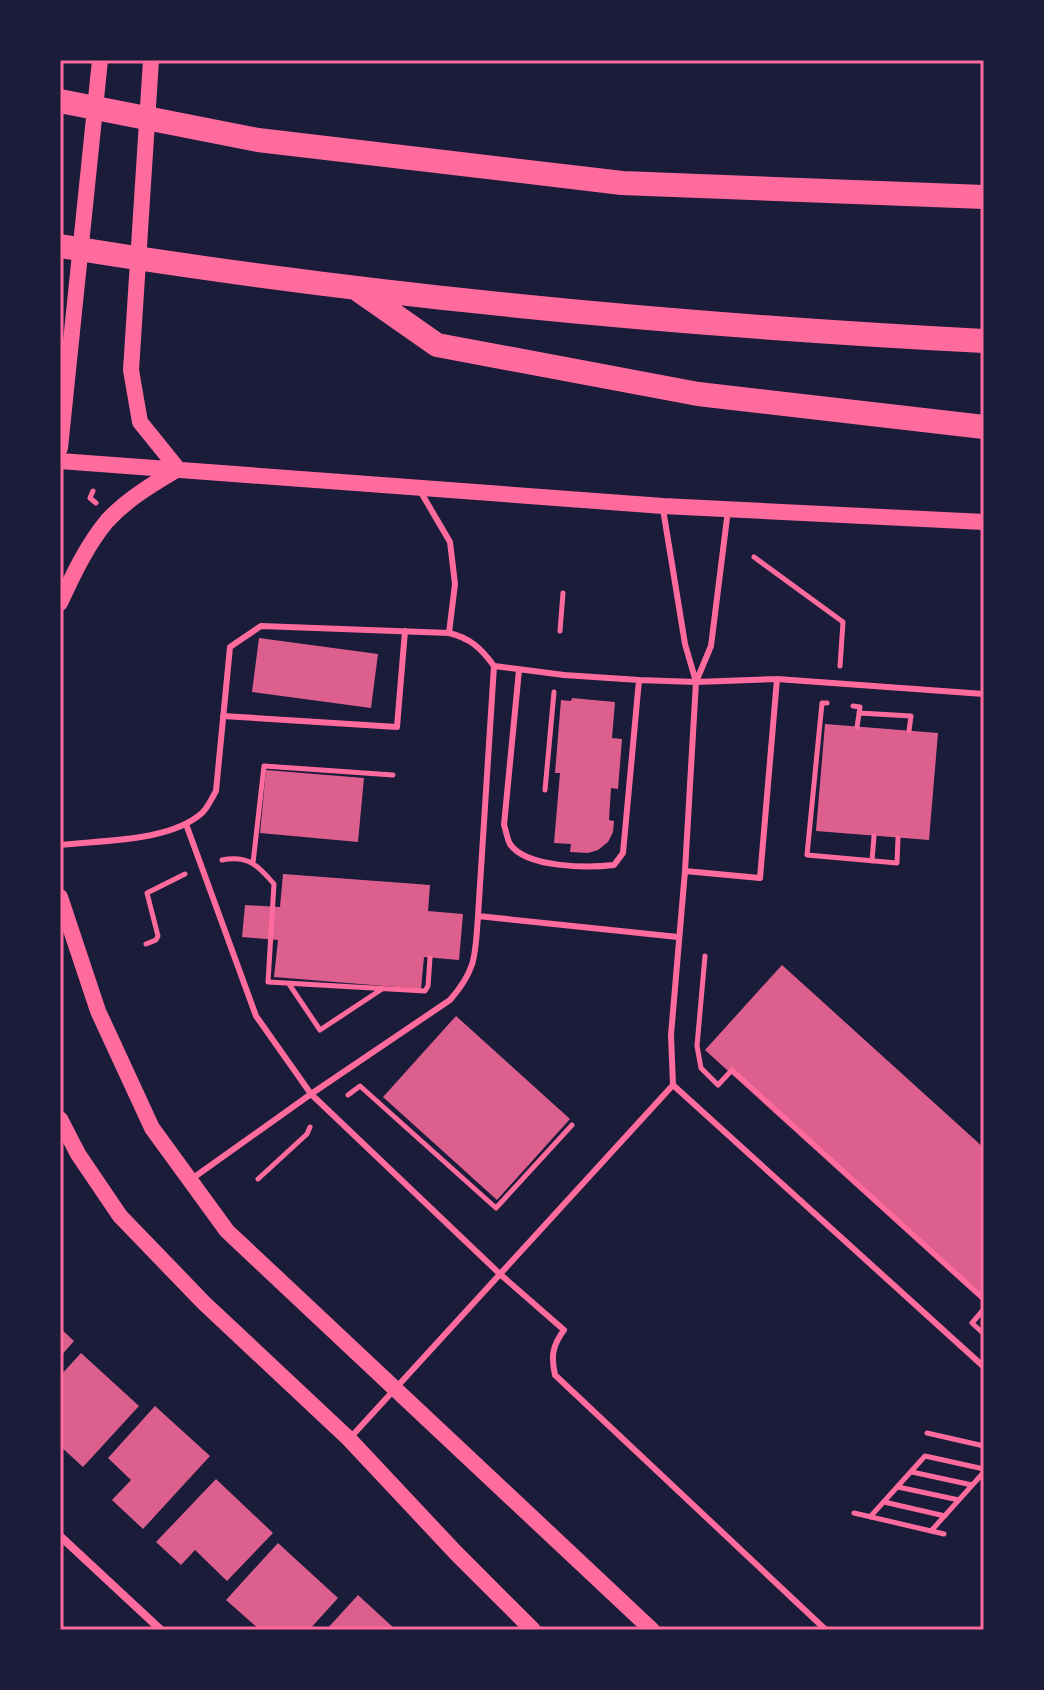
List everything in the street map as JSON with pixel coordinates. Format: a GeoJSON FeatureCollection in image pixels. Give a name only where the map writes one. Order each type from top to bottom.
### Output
{"type":"FeatureCollection","features":[{"type":"Feature","properties":{"kind":"highway"},"geometry":{"type":"LineString","coordinates":[[60,101],[258,140],[622,183],[984,197]]}},
{"type":"Feature","properties":{"kind":"highway"},"geometry":{"type":"LineString","coordinates":[[60,246],[355,288],[682,322],[984,341]]}},
{"type":"Feature","properties":{"kind":"highway"},"geometry":{"type":"LineString","coordinates":[[355,288],[437,345],[698,394],[984,427]]}},
{"type":"Feature","properties":{"kind":"main road"},"geometry":{"type":"LineString","coordinates":[[60,448],[100,60]]}},
{"type":"Feature","properties":{"kind":"main road"},"geometry":{"type":"LineString","coordinates":[[151,60],[131,370],[140,422],[178,469]]}},
{"type":"Feature","properties":{"kind":"main road"},"geometry":{"type":"LineString","coordinates":[[60,461],[663,506],[984,522]]}},
{"type":"Feature","properties":{"kind":"main road"},"geometry":{"type":"LineString","coordinates":[[60,603],[76,570],[107,522],[137,494],[178,469]]}},
{"type":"Feature","properties":{"kind":"main road"},"geometry":{"type":"LineString","coordinates":[[60,897],[98,1011],[152,1128],[227,1231],[652,1630]]}},
{"type":"Feature","properties":{"kind":"main road"},"geometry":{"type":"LineString","coordinates":[[60,1119],[78,1154],[120,1216],[204,1303],[349,1439],[533,1630]]}},
{"type":"Feature","properties":{"kind":"street"},"geometry":{"type":"LineString","coordinates":[[60,1536],[161,1630]]}},
{"type":"Feature","properties":{"kind":"lane"},"geometry":{"type":"LineString","coordinates":[[417,486],[450,542],[455,584],[449,633]]}},
{"type":"Feature","properties":{"kind":"lane"},"geometry":{"type":"LineString","coordinates":[[663,506],[685,644],[696,682]]}},
{"type":"Feature","properties":{"kind":"lane"},"geometry":{"type":"LineString","coordinates":[[349,1439],[673,1085],[671,1035],[696,682],[711,646],[728,510]]}},
{"type":"Feature","properties":{"kind":"lane"},"geometry":{"type":"LineString","coordinates":[[60,845],[158,834],[186,824],[205,811],[216,791],[230,647],[261,626],[449,633],[466,637],[483,650],[494,666],[475,960],[465,983],[450,1000],[190,1180]]}},
{"type":"Feature","properties":{"kind":"lane"},"geometry":{"type":"LineString","coordinates":[[223,716],[397,727],[405,631]]}},
{"type":"Feature","properties":{"kind":"lane"},"geometry":{"type":"LineString","coordinates":[[494,666],[639,680],[696,682],[777,679],[984,694]]}},
{"type":"Feature","properties":{"kind":"lane"},"geometry":{"type":"LineString","coordinates":[[519,670],[504,825],[510,844],[521,853],[544,863],[597,867],[614,865],[623,853],[639,680]]}},
{"type":"Feature","properties":{"kind":"lane"},"geometry":{"type":"LineString","coordinates":[[685,871],[760,878],[777,679]]}},
{"type":"Feature","properties":{"kind":"lane"},"geometry":{"type":"LineString","coordinates":[[186,824],[256,1016],[311,1094],[501,1275],[564,1330],[555,1341],[551,1358],[555,1375],[826,1630]]}},
{"type":"Feature","properties":{"kind":"lane"},"geometry":{"type":"LineString","coordinates":[[478,916],[678,937]]}},
{"type":"Feature","properties":{"kind":"lane"},"geometry":{"type":"LineString","coordinates":[[673,1085],[984,1367]]}},
{"type":"Feature","properties":{"kind":"path"},"geometry":{"type":"LineString","coordinates":[[93,491],[90,498],[96,503]]}},
{"type":"Feature","properties":{"kind":"path"},"geometry":{"type":"LineString","coordinates":[[754,557],[843,622],[840,666]]}},
{"type":"Feature","properties":{"kind":"path"},"geometry":{"type":"LineString","coordinates":[[560,631],[563,593]]}},
{"type":"Feature","properties":{"kind":"path"},"geometry":{"type":"LineString","coordinates":[[545,790],[554,691],[563,692]]}},
{"type":"Feature","properties":{"kind":"path"},"geometry":{"type":"LineString","coordinates":[[837,704],[822,703],[807,855],[897,863],[898,838]]}},
{"type":"Feature","properties":{"kind":"path"},"geometry":{"type":"LineString","coordinates":[[848,705],[860,707],[857,727]]}},
{"type":"Feature","properties":{"kind":"path"},"geometry":{"type":"LineString","coordinates":[[859,713],[911,716],[909,731]]}},
{"type":"Feature","properties":{"kind":"path"},"geometry":{"type":"LineString","coordinates":[[253,863],[264,766],[393,775]]}},
{"type":"Feature","properties":{"kind":"path"},"geometry":{"type":"LineString","coordinates":[[872,861],[874,836]]}},
{"type":"Feature","properties":{"kind":"path"},"geometry":{"type":"LineString","coordinates":[[222,860],[238,857],[253,863],[274,884],[268,982],[425,991],[430,958]]}},
{"type":"Feature","properties":{"kind":"path"},"geometry":{"type":"LineString","coordinates":[[146,944],[158,936],[147,893],[186,874]]}},
{"type":"Feature","properties":{"kind":"path"},"geometry":{"type":"LineString","coordinates":[[705,956],[697,1046],[701,1068],[718,1085],[732,1070],[984,1299]]}},
{"type":"Feature","properties":{"kind":"path"},"geometry":{"type":"LineString","coordinates":[[288,983],[320,1030],[383,989]]}},
{"type":"Feature","properties":{"kind":"path"},"geometry":{"type":"LineString","coordinates":[[348,1095],[360,1086],[496,1208],[572,1125]]}},
{"type":"Feature","properties":{"kind":"path"},"geometry":{"type":"LineString","coordinates":[[258,1179],[307,1134],[310,1127]]}},
{"type":"Feature","properties":{"kind":"path"},"geometry":{"type":"LineString","coordinates":[[984,1309],[972,1323],[984,1334]]}},
{"type":"Feature","properties":{"kind":"path"},"geometry":{"type":"LineString","coordinates":[[927,1433],[984,1446]]}},
{"type":"Feature","properties":{"kind":"path"},"geometry":{"type":"LineString","coordinates":[[870,1517],[925,1456],[984,1471],[931,1531]]}},
{"type":"Feature","properties":{"kind":"path"},"geometry":{"type":"LineString","coordinates":[[911,1472],[972,1485]]}},
{"type":"Feature","properties":{"kind":"path"},"geometry":{"type":"LineString","coordinates":[[897,1487],[959,1500]]}},
{"type":"Feature","properties":{"kind":"path"},"geometry":{"type":"LineString","coordinates":[[883,1502],[945,1516]]}},
{"type":"Feature","properties":{"kind":"path"},"geometry":{"type":"LineString","coordinates":[[854,1513],[944,1534]]}},
{"type":"Feature","properties":{"kind":"building"},"geometry":{"type":"Polygon","coordinates":[[[259,638],[378,654],[371,708],[252,692],[259,638]]]}},
{"type":"Feature","properties":{"kind":"building"},"geometry":{"type":"Polygon","coordinates":[[[572,698],[615,702],[612,738],[622,739],[618,789],[611,788],[609,820],[614,821],[613,832],[608,842],[588,853],[570,852],[571,844],[554,843],[560,773],[555,773],[561,700],[571,701],[572,698]]]}},
{"type":"Feature","properties":{"kind":"building"},"geometry":{"type":"Polygon","coordinates":[[[825,724],[938,733],[929,840],[816,831],[825,724]]]}},
{"type":"Feature","properties":{"kind":"building"},"geometry":{"type":"Polygon","coordinates":[[[266,770],[364,778],[358,842],[260,833],[266,770]]]}},
{"type":"Feature","properties":{"kind":"building"},"geometry":{"type":"Polygon","coordinates":[[[283,874],[430,885],[428,911],[463,914],[459,960],[424,957],[421,989],[274,977],[278,940],[242,937],[245,905],[280,907],[283,874]]]}},
{"type":"Feature","properties":{"kind":"building"},"geometry":{"type":"Polygon","coordinates":[[[782,965],[984,1148],[984,1303],[705,1050],[782,965]]]}},
{"type":"Feature","properties":{"kind":"building"},"geometry":{"type":"Polygon","coordinates":[[[456,1016],[570,1119],[497,1200],[383,1097],[456,1016]]]}},
{"type":"Feature","properties":{"kind":"building"},"geometry":{"type":"Polygon","coordinates":[[[60,1328],[74,1341],[60,1357],[60,1328]]]}},
{"type":"Feature","properties":{"kind":"building"},"geometry":{"type":"Polygon","coordinates":[[[81,1353],[139,1406],[83,1467],[60,1446],[60,1376],[81,1353]]]}},
{"type":"Feature","properties":{"kind":"building"},"geometry":{"type":"Polygon","coordinates":[[[155,1406],[210,1456],[143,1529],[112,1500],[131,1480],[108,1458],[155,1406]]]}},
{"type":"Feature","properties":{"kind":"building"},"geometry":{"type":"Polygon","coordinates":[[[216,1479],[273,1533],[227,1581],[195,1550],[181,1565],[156,1542],[216,1479]]]}},
{"type":"Feature","properties":{"kind":"building"},"geometry":{"type":"Polygon","coordinates":[[[278,1543],[338,1598],[309,1630],[260,1630],[226,1600],[278,1543]]]}},
{"type":"Feature","properties":{"kind":"building"},"geometry":{"type":"Polygon","coordinates":[[[358,1595],[396,1630],[326,1630],[358,1595]]]}}]}
